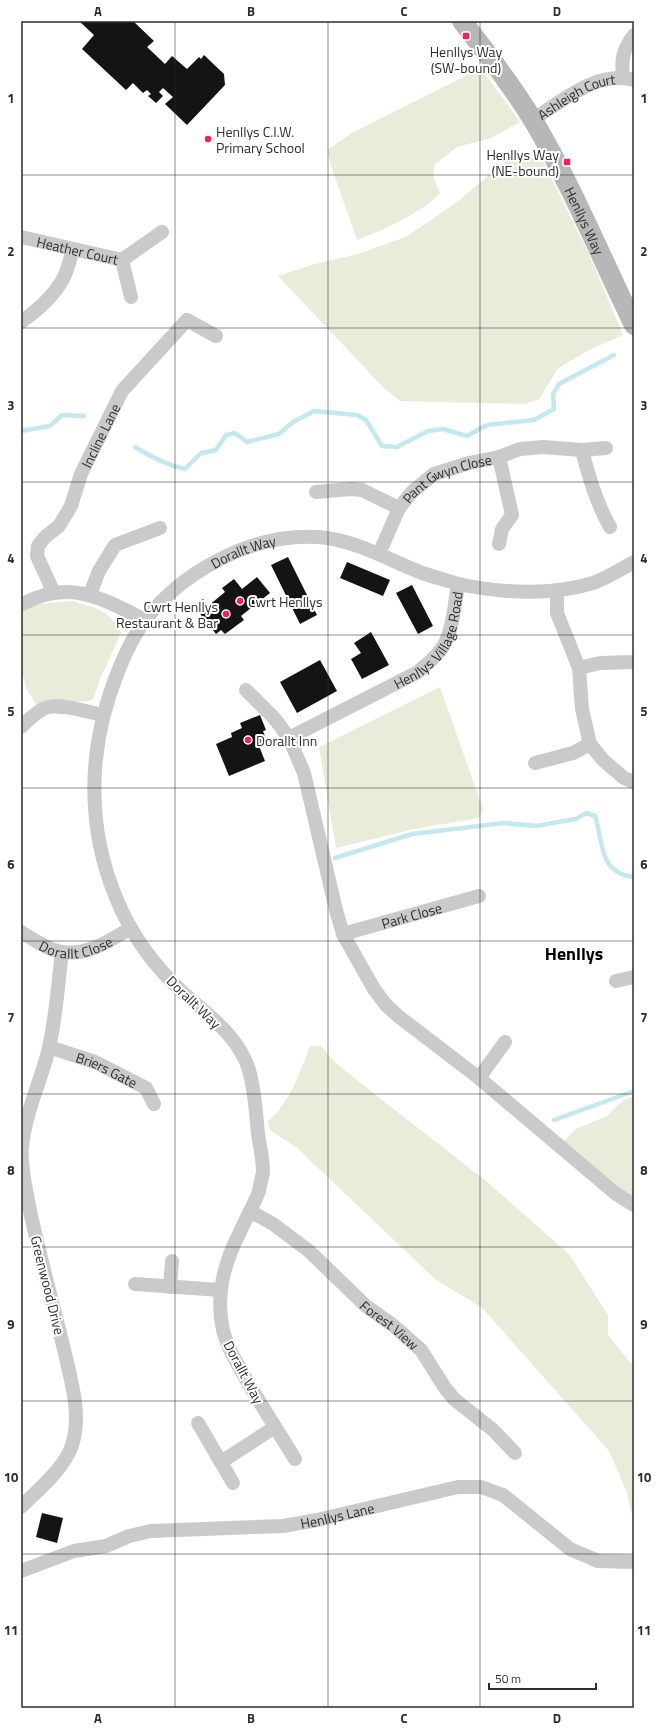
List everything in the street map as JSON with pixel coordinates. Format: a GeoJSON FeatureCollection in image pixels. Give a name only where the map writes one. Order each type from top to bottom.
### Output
{"type":"FeatureCollection","features":[{"type":"Feature","properties":{"kind":"street","name":"Henllys Way"},"geometry":{"type":"LineString","coordinates":[[462,21],[504,76],[532,120],[572,194],[634,325]]}},
{"type":"Feature","properties":{"kind":"street","name":"Ashleigh Court"},"geometry":{"type":"LineString","coordinates":[[532,120],[589,84],[604,79],[628,79],[621,61],[626,46],[634,35]]}},
{"type":"Feature","properties":{"kind":"street"},"geometry":{"type":"LineString","coordinates":[[122,260],[162,232]]}},
{"type":"Feature","properties":{"kind":"street","name":"Heather Court"},"geometry":{"type":"LineString","coordinates":[[21,237],[122,260],[131,297]]}},
{"type":"Feature","properties":{"kind":"street"},"geometry":{"type":"LineString","coordinates":[[21,322],[50,297],[63,278],[73,249]]}},
{"type":"Feature","properties":{"kind":"street","name":"Incline Lane"},"geometry":{"type":"LineString","coordinates":[[54,593],[37,556],[38,546],[45,537],[58,526],[71,506],[81,474],[122,391],[187,320],[216,336]]}},
{"type":"Feature","properties":{"kind":"street","name":"Pant Gwyn Close"},"geometry":{"type":"LineString","coordinates":[[379,554],[399,508],[412,492],[434,474],[469,463],[499,457],[520,449],[543,448],[582,450],[606,448]]}},
{"type":"Feature","properties":{"kind":"street"},"geometry":{"type":"LineString","coordinates":[[582,450],[589,480],[600,508],[610,527]]}},
{"type":"Feature","properties":{"kind":"street","name":"Pant Gwyn Close"},"geometry":{"type":"LineString","coordinates":[[499,457],[512,515],[502,529],[499,544]]}},
{"type":"Feature","properties":{"kind":"street","name":"Pant Gwyn Close"},"geometry":{"type":"LineString","coordinates":[[316,492],[351,489],[362,490],[399,508]]}},
{"type":"Feature","properties":{"kind":"street"},"geometry":{"type":"LineString","coordinates":[[90,594],[99,571],[115,545],[160,528]]}},
{"type":"Feature","properties":{"kind":"street","name":"Dorallt Way"},"geometry":{"type":"LineString","coordinates":[[295,1459],[232,1355],[223,1332],[220,1312],[220,1290],[224,1266],[258,1192],[263,1173],[254,1095],[248,1068],[236,1044],[217,1023],[170,981],[131,928],[118,903],[108,877],[95,822],[94,788],[96,745],[112,686],[124,655],[145,620],[168,595],[193,574],[226,555],[260,542],[288,538],[321,537],[350,544],[379,554],[423,573],[458,584]]}},
{"type":"Feature","properties":{"kind":"street","name":"Henllys Village Road"},"geometry":{"type":"LineString","coordinates":[[289,738],[418,672],[444,645],[450,627],[458,584],[492,590],[526,592],[557,590],[573,588],[594,582],[634,562]]}},
{"type":"Feature","properties":{"kind":"street"},"geometry":{"type":"LineString","coordinates":[[557,590],[557,613],[578,668],[582,709],[590,744],[603,760],[624,778],[634,782]]}},
{"type":"Feature","properties":{"kind":"street"},"geometry":{"type":"LineString","coordinates":[[21,605],[32,598],[68,591],[90,594],[145,620]]}},
{"type":"Feature","properties":{"kind":"street"},"geometry":{"type":"LineString","coordinates":[[578,668],[600,663],[634,662]]}},
{"type":"Feature","properties":{"kind":"street"},"geometry":{"type":"LineString","coordinates":[[246,690],[275,719],[289,738],[304,773],[343,934],[358,962],[386,1005],[398,1016],[479,1078],[614,1193],[634,1205]]}},
{"type":"Feature","properties":{"kind":"street"},"geometry":{"type":"LineString","coordinates":[[21,727],[29,719],[49,707],[71,708],[103,715]]}},
{"type":"Feature","properties":{"kind":"street"},"geometry":{"type":"LineString","coordinates":[[535,763],[573,753],[590,744]]}},
{"type":"Feature","properties":{"kind":"street","name":"Park Close"},"geometry":{"type":"LineString","coordinates":[[343,934],[479,896]]}},
{"type":"Feature","properties":{"kind":"street","name":"Dorallt Close"},"geometry":{"type":"LineString","coordinates":[[21,932],[46,947],[62,952],[85,951],[104,943],[131,928]]}},
{"type":"Feature","properties":{"kind":"street","name":"Greenwood Drive"},"geometry":{"type":"LineString","coordinates":[[21,1507],[59,1467],[72,1445],[76,1429],[76,1406],[70,1373],[23,1184],[23,1141],[27,1120],[49,1047],[62,952]]}},
{"type":"Feature","properties":{"kind":"street"},"geometry":{"type":"LineString","coordinates":[[616,981],[634,977]]}},
{"type":"Feature","properties":{"kind":"street"},"geometry":{"type":"LineString","coordinates":[[479,1078],[505,1042]]}},
{"type":"Feature","properties":{"kind":"street","name":"Briers Gate"},"geometry":{"type":"LineString","coordinates":[[49,1047],[95,1062],[146,1088],[154,1104]]}},
{"type":"Feature","properties":{"kind":"street","name":"Forest View"},"geometry":{"type":"LineString","coordinates":[[250,1211],[273,1224],[309,1251],[366,1306],[394,1326],[421,1350],[444,1388],[454,1399],[498,1435],[515,1453]]}},
{"type":"Feature","properties":{"kind":"street"},"geometry":{"type":"LineString","coordinates":[[170,1286],[172,1261]]}},
{"type":"Feature","properties":{"kind":"street"},"geometry":{"type":"LineString","coordinates":[[136,1284],[220,1290]]}},
{"type":"Feature","properties":{"kind":"street"},"geometry":{"type":"LineString","coordinates":[[198,1423],[233,1483]]}},
{"type":"Feature","properties":{"kind":"street"},"geometry":{"type":"LineString","coordinates":[[221,1462],[275,1427]]}},
{"type":"Feature","properties":{"kind":"street","name":"Henllys Lane"},"geometry":{"type":"LineString","coordinates":[[21,1571],[43,1561],[74,1551],[106,1546],[130,1536],[151,1531],[283,1526],[317,1520],[458,1486],[481,1487],[503,1495],[570,1549],[598,1561],[634,1562]]}},
{"type":"Feature","properties":{"kind":"green space"},"geometry":{"type":"Polygon","coordinates":[[[481,68],[520,122],[491,138],[457,147],[435,164],[433,176],[440,193],[413,214],[357,240],[331,166],[327,150],[352,133],[481,68]]]}},
{"type":"Feature","properties":{"kind":"green space"},"geometry":{"type":"Polygon","coordinates":[[[516,158],[536,158],[543,162],[589,254],[623,335],[589,350],[558,368],[539,399],[525,404],[400,401],[383,387],[278,276],[315,264],[358,254],[406,237],[457,202],[507,160],[516,158]]]}},
{"type":"Feature","properties":{"kind":"green space"},"geometry":{"type":"Polygon","coordinates":[[[72,601],[101,611],[113,619],[121,633],[100,679],[93,699],[88,701],[37,706],[27,690],[21,670],[21,614],[38,605],[52,602],[72,601]]]}},
{"type":"Feature","properties":{"kind":"green space"},"geometry":{"type":"Polygon","coordinates":[[[440,687],[483,809],[479,818],[414,829],[336,848],[319,747],[440,687]]]}},
{"type":"Feature","properties":{"kind":"green space"},"geometry":{"type":"Polygon","coordinates":[[[310,1046],[321,1046],[336,1063],[486,1181],[569,1254],[608,1315],[608,1335],[634,1367],[634,1522],[626,1490],[609,1451],[484,1310],[435,1279],[297,1148],[270,1130],[268,1121],[276,1114],[294,1086],[310,1046]]]}},
{"type":"Feature","properties":{"kind":"green space"},"geometry":{"type":"Polygon","coordinates":[[[634,1096],[634,1196],[615,1185],[563,1142],[576,1129],[607,1116],[622,1101],[634,1096]]]}},
{"type":"Feature","properties":{"kind":"building"},"geometry":{"type":"Polygon","coordinates":[[[79,21],[133,21],[154,41],[147,47],[165,64],[172,56],[187,69],[199,57],[201,59],[204,55],[224,74],[225,85],[187,125],[165,104],[173,97],[163,88],[159,92],[163,96],[156,103],[148,96],[151,94],[147,90],[143,93],[133,83],[126,90],[82,49],[94,35],[79,21]]]}},
{"type":"Feature","properties":{"kind":"building"},"geometry":{"type":"Polygon","coordinates":[[[288,557],[317,615],[300,624],[271,565],[288,557]]]}},
{"type":"Feature","properties":{"kind":"building"},"geometry":{"type":"Polygon","coordinates":[[[347,562],[390,580],[383,596],[340,578],[347,562]]]}},
{"type":"Feature","properties":{"kind":"building"},"geometry":{"type":"Polygon","coordinates":[[[257,577],[270,593],[241,616],[244,620],[225,634],[221,630],[216,634],[194,606],[203,599],[208,606],[225,592],[222,588],[234,579],[242,589],[257,577]]]}},
{"type":"Feature","properties":{"kind":"building"},"geometry":{"type":"Polygon","coordinates":[[[412,585],[433,626],[418,634],[396,593],[412,585]]]}},
{"type":"Feature","properties":{"kind":"building"},"geometry":{"type":"Polygon","coordinates":[[[371,632],[389,665],[362,679],[351,659],[361,653],[354,643],[371,632]]]}},
{"type":"Feature","properties":{"kind":"building"},"geometry":{"type":"Polygon","coordinates":[[[320,660],[337,691],[297,713],[280,682],[320,660]]]}},
{"type":"Feature","properties":{"kind":"building"},"geometry":{"type":"Polygon","coordinates":[[[260,715],[266,730],[263,731],[267,742],[259,746],[265,761],[229,776],[216,744],[232,737],[231,733],[242,728],[240,723],[260,715]]]}},
{"type":"Feature","properties":{"kind":"building"},"geometry":{"type":"Polygon","coordinates":[[[42,1513],[63,1518],[57,1543],[36,1537],[42,1513]]]}},
{"type":"Feature","properties":{"kind":"waterway"},"geometry":{"type":"LineString","coordinates":[[135,447],[159,460],[185,469],[201,453],[216,450],[226,435],[235,433],[247,442],[279,434],[293,422],[314,411],[357,415],[366,420],[382,446],[397,447],[428,431],[443,429],[467,436],[487,425],[534,420],[554,409],[553,394],[559,384],[614,355]]}},
{"type":"Feature","properties":{"kind":"waterway"},"geometry":{"type":"LineString","coordinates":[[21,431],[50,426],[62,415],[84,416]]}},
{"type":"Feature","properties":{"kind":"waterway"},"geometry":{"type":"LineString","coordinates":[[335,858],[412,834],[504,823],[536,826],[576,819],[586,813],[595,816],[604,855],[608,863],[614,870],[634,877]]}},
{"type":"Feature","properties":{"kind":"waterway"},"geometry":{"type":"LineString","coordinates":[[554,1120],[634,1091]]}},
{"type":"Feature","properties":{"kind":"place","name":"Henllys Way (SW-bound)"},"geometry":{"type":"Point","coordinates":[466,36]}},
{"type":"Feature","properties":{"kind":"place","name":"Henllys C.I.W. Primary School"},"geometry":{"type":"Point","coordinates":[208,139]}},
{"type":"Feature","properties":{"kind":"place","name":"Henllys Way (NE-bound)"},"geometry":{"type":"Point","coordinates":[567,162]}},
{"type":"Feature","properties":{"kind":"place","name":"Cwrt Henllys"},"geometry":{"type":"Point","coordinates":[240,601]}},
{"type":"Feature","properties":{"kind":"place","name":"Cwrt Henllys Restaurant & Bar"},"geometry":{"type":"Point","coordinates":[226,614]}},
{"type":"Feature","properties":{"kind":"place","name":"Dorallt Inn"},"geometry":{"type":"Point","coordinates":[248,740]}},
{"type":"Feature","properties":{"kind":"district","name":"Henllys"},"geometry":{"type":"Point","coordinates":[574,953]}}]}
